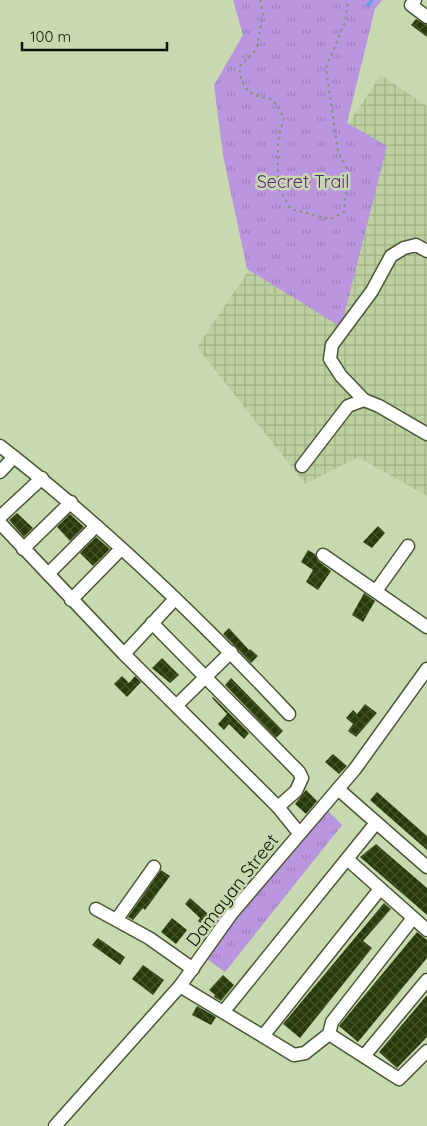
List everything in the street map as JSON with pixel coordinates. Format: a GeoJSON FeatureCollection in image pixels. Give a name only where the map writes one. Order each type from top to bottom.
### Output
{"type":"FeatureCollection","features":[{"type":"Feature","properties":{"kind":"street"},"geometry":{"type":"LineString","coordinates":[[413,2],[427,16]]}},
{"type":"Feature","properties":{"kind":"street"},"geometry":{"type":"LineString","coordinates":[[427,251],[416,245],[404,248],[391,256],[372,291],[332,345],[330,359],[341,376],[364,400],[379,406],[427,434]]}},
{"type":"Feature","properties":{"kind":"street"},"geometry":{"type":"LineString","coordinates":[[302,466],[348,406],[364,400]]}},
{"type":"Feature","properties":{"kind":"street"},"geometry":{"type":"LineString","coordinates":[[0,446],[71,502],[231,652],[289,714]]}},
{"type":"Feature","properties":{"kind":"street"},"geometry":{"type":"LineString","coordinates":[[0,472],[14,457]]}},
{"type":"Feature","properties":{"kind":"street"},"geometry":{"type":"LineString","coordinates":[[0,517],[42,478]]}},
{"type":"Feature","properties":{"kind":"street"},"geometry":{"type":"LineString","coordinates":[[23,549],[71,502]]}},
{"type":"Feature","properties":{"kind":"street"},"geometry":{"type":"LineString","coordinates":[[0,522],[71,600],[278,807],[299,833]]}},
{"type":"Feature","properties":{"kind":"street"},"geometry":{"type":"LineString","coordinates":[[48,574],[96,526]]}},
{"type":"Feature","properties":{"kind":"street"},"geometry":{"type":"LineString","coordinates":[[376,592],[408,546]]}},
{"type":"Feature","properties":{"kind":"street"},"geometry":{"type":"LineString","coordinates":[[71,600],[121,549]]}},
{"type":"Feature","properties":{"kind":"street"},"geometry":{"type":"LineString","coordinates":[[323,555],[427,627]]}},
{"type":"Feature","properties":{"kind":"street"},"geometry":{"type":"LineString","coordinates":[[124,654],[174,600]]}},
{"type":"Feature","properties":{"kind":"street"},"geometry":{"type":"LineString","coordinates":[[152,623],[302,778],[296,791],[278,807]]}},
{"type":"Feature","properties":{"kind":"street"},"geometry":{"type":"LineString","coordinates":[[177,705],[231,652]]}},
{"type":"Feature","properties":{"kind":"street","name":"Damayan Street"},"geometry":{"type":"LineString","coordinates":[[55,1126],[180,986],[232,914],[367,753],[427,669]]}},
{"type":"Feature","properties":{"kind":"street"},"geometry":{"type":"LineString","coordinates":[[338,789],[427,868]]}},
{"type":"Feature","properties":{"kind":"street"},"geometry":{"type":"LineString","coordinates":[[224,1011],[376,823]]}},
{"type":"Feature","properties":{"kind":"street"},"geometry":{"type":"LineString","coordinates":[[347,859],[427,930]]}},
{"type":"Feature","properties":{"kind":"street"},"geometry":{"type":"LineString","coordinates":[[117,919],[154,866]]}},
{"type":"Feature","properties":{"kind":"street"},"geometry":{"type":"LineString","coordinates":[[264,1036],[380,889]]}},
{"type":"Feature","properties":{"kind":"street"},"geometry":{"type":"LineString","coordinates":[[96,909],[163,946],[193,969]]}},
{"type":"Feature","properties":{"kind":"street"},"geometry":{"type":"LineString","coordinates":[[180,986],[294,1055],[305,1053],[329,1034],[332,1022],[413,918]]}},
{"type":"Feature","properties":{"kind":"street"},"geometry":{"type":"LineString","coordinates":[[364,1056],[427,980]]}},
{"type":"Feature","properties":{"kind":"street"},"geometry":{"type":"LineString","coordinates":[[329,1034],[398,1079],[427,1051]]}},
{"type":"Feature","properties":{"kind":"path"},"geometry":{"type":"LineString","coordinates":[[260,0],[263,15],[256,50],[239,67],[242,84],[252,95],[272,99],[284,117],[278,141],[278,187],[291,209],[330,219],[344,212],[348,171],[338,151],[326,68],[345,22],[348,0]]}},
{"type":"Feature","properties":{"kind":"shaded area"},"geometry":{"type":"Polygon","coordinates":[[[381,75],[427,106],[427,496],[358,457],[305,484],[197,347],[381,75]]]}},
{"type":"Feature","properties":{"kind":"green space","name":"Secret Trail"},"geometry":{"type":"Polygon","coordinates":[[[233,0],[382,0],[375,9],[347,123],[387,146],[341,327],[247,269],[223,155],[214,85],[243,35],[233,0]]]}},
{"type":"Feature","properties":{"kind":"green space"},"geometry":{"type":"Polygon","coordinates":[[[326,809],[342,825],[225,972],[207,959],[238,916],[326,809]]]}},
{"type":"Feature","properties":{"kind":"building"},"geometry":{"type":"Polygon","coordinates":[[[416,19],[427,25],[427,37],[411,25],[416,19]]]}},
{"type":"Feature","properties":{"kind":"building"},"geometry":{"type":"Polygon","coordinates":[[[17,513],[33,528],[24,537],[9,520],[17,513]]]}},
{"type":"Feature","properties":{"kind":"building"},"geometry":{"type":"Polygon","coordinates":[[[70,514],[84,527],[70,541],[57,527],[70,514]]]}},
{"type":"Feature","properties":{"kind":"building"},"geometry":{"type":"Polygon","coordinates":[[[378,526],[385,533],[372,548],[363,542],[378,526]]]}},
{"type":"Feature","properties":{"kind":"building"},"geometry":{"type":"Polygon","coordinates":[[[96,537],[110,549],[93,566],[80,553],[96,537]]]}},
{"type":"Feature","properties":{"kind":"building"},"geometry":{"type":"Polygon","coordinates":[[[308,550],[315,554],[318,561],[331,571],[318,590],[306,582],[313,570],[301,562],[308,550]]]}},
{"type":"Feature","properties":{"kind":"building"},"geometry":{"type":"Polygon","coordinates":[[[364,593],[375,601],[363,622],[352,615],[364,593]]]}},
{"type":"Feature","properties":{"kind":"building"},"geometry":{"type":"Polygon","coordinates":[[[229,628],[249,650],[258,656],[251,663],[223,634],[229,628]]]}},
{"type":"Feature","properties":{"kind":"building"},"geometry":{"type":"Polygon","coordinates":[[[162,658],[179,675],[170,683],[152,668],[162,658]]]}},
{"type":"Feature","properties":{"kind":"building"},"geometry":{"type":"Polygon","coordinates":[[[122,676],[129,683],[135,676],[141,682],[127,697],[114,684],[122,676]]]}},
{"type":"Feature","properties":{"kind":"building"},"geometry":{"type":"Polygon","coordinates":[[[231,678],[283,731],[276,738],[225,685],[231,678]]]}},
{"type":"Feature","properties":{"kind":"building"},"geometry":{"type":"Polygon","coordinates":[[[213,697],[249,733],[244,739],[229,724],[224,730],[218,724],[227,714],[213,697]]]}},
{"type":"Feature","properties":{"kind":"building"},"geometry":{"type":"Polygon","coordinates":[[[365,704],[377,713],[356,737],[348,731],[353,724],[346,718],[353,710],[357,714],[365,704]]]}},
{"type":"Feature","properties":{"kind":"building"},"geometry":{"type":"Polygon","coordinates":[[[333,754],[347,766],[339,774],[325,762],[333,754]]]}},
{"type":"Feature","properties":{"kind":"building"},"geometry":{"type":"Polygon","coordinates":[[[306,790],[317,801],[306,814],[295,804],[306,790]]]}},
{"type":"Feature","properties":{"kind":"building"},"geometry":{"type":"Polygon","coordinates":[[[377,792],[427,836],[427,850],[370,800],[377,792]]]}},
{"type":"Feature","properties":{"kind":"building"},"geometry":{"type":"Polygon","coordinates":[[[376,844],[427,888],[427,915],[360,857],[376,844]]]}},
{"type":"Feature","properties":{"kind":"building"},"geometry":{"type":"Polygon","coordinates":[[[161,870],[170,876],[145,910],[143,908],[133,920],[128,917],[161,870]]]}},
{"type":"Feature","properties":{"kind":"building"},"geometry":{"type":"Polygon","coordinates":[[[190,898],[216,921],[209,931],[198,921],[200,918],[185,904],[190,898]]]}},
{"type":"Feature","properties":{"kind":"building"},"geometry":{"type":"Polygon","coordinates":[[[384,903],[391,909],[363,941],[372,948],[300,1038],[283,1024],[384,903]]]}},
{"type":"Feature","properties":{"kind":"building"},"geometry":{"type":"Polygon","coordinates":[[[172,918],[187,930],[176,944],[161,932],[172,918]]]}},
{"type":"Feature","properties":{"kind":"building"},"geometry":{"type":"Polygon","coordinates":[[[417,932],[427,940],[427,958],[358,1042],[339,1026],[417,932]]]}},
{"type":"Feature","properties":{"kind":"building"},"geometry":{"type":"Polygon","coordinates":[[[98,938],[125,957],[120,965],[92,945],[98,938]]]}},
{"type":"Feature","properties":{"kind":"building"},"geometry":{"type":"Polygon","coordinates":[[[143,965],[164,980],[153,995],[132,979],[143,965]]]}},
{"type":"Feature","properties":{"kind":"building"},"geometry":{"type":"Polygon","coordinates":[[[223,975],[234,985],[221,1001],[214,997],[215,995],[209,990],[223,975]]]}},
{"type":"Feature","properties":{"kind":"building"},"geometry":{"type":"Polygon","coordinates":[[[427,995],[427,1037],[397,1068],[379,1052],[427,995]]]}},
{"type":"Feature","properties":{"kind":"building"},"geometry":{"type":"Polygon","coordinates":[[[197,1006],[216,1017],[211,1025],[192,1015],[197,1006]]]}},
{"type":"Feature","properties":{"kind":"waterway"},"geometry":{"type":"LineString","coordinates":[[368,5],[372,0]]}}]}
